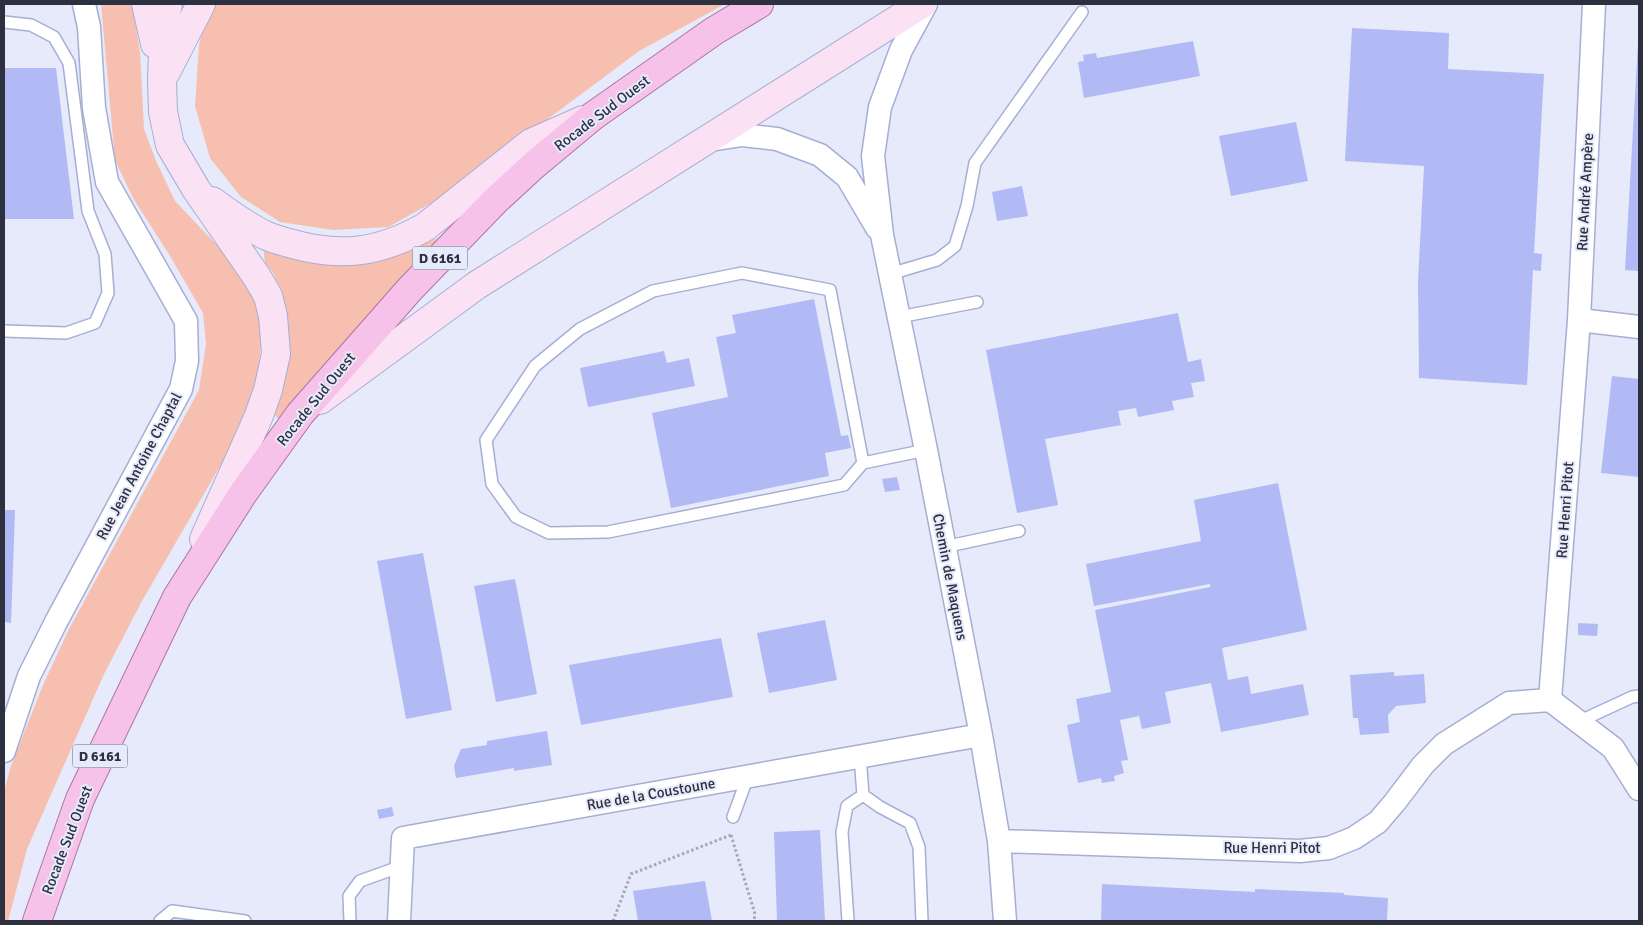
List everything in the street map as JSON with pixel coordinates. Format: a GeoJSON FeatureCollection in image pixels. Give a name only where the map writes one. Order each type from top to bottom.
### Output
{"type":"FeatureCollection","features":[{"type":"Feature","properties":{"kind":"main road"},"geometry":{"type":"LineString","coordinates":[[146,4],[162,80]]}},
{"type":"Feature","properties":{"kind":"main road"},"geometry":{"type":"LineString","coordinates":[[168,4],[164,22],[162,80],[163,112],[170,145],[196,189],[268,296],[273,316],[276,354],[268,390],[258,418],[177,597]]}},
{"type":"Feature","properties":{"kind":"main road"},"geometry":{"type":"LineString","coordinates":[[162,80],[201,4]]}},
{"type":"Feature","properties":{"kind":"main road","name":"Rocade Sud Ouest"},"geometry":{"type":"LineString","coordinates":[[37,921],[80,799],[177,597],[244,492],[300,414],[410,288],[495,200],[533,166],[594,116],[714,31],[759,4]]}},
{"type":"Feature","properties":{"kind":"main road"},"geometry":{"type":"LineString","coordinates":[[300,414],[477,285],[924,4]]}},
{"type":"Feature","properties":{"kind":"main road"},"geometry":{"type":"LineString","coordinates":[[196,189],[232,215],[267,236],[322,250],[343,252],[376,248],[406,238],[425,227],[531,143],[594,116]]}},
{"type":"Feature","properties":{"kind":"street","name":"Rue Jean Antoine Chaptal"},"geometry":{"type":"LineString","coordinates":[[4,751],[29,676],[181,389],[187,361],[186,320],[107,182],[94,108],[89,27],[84,4]]}},
{"type":"Feature","properties":{"kind":"street","name":"Chemin de Maquens"},"geometry":{"type":"LineString","coordinates":[[924,4],[901,50],[880,107],[873,156],[882,235],[981,735],[999,841],[1004,921]]}},
{"type":"Feature","properties":{"kind":"street","name":"Rue André Ampère"},"geometry":{"type":"LineString","coordinates":[[1579,320],[1594,4]]}},
{"type":"Feature","properties":{"kind":"street","name":"Chemin de Maquens"},"geometry":{"type":"LineString","coordinates":[[702,142],[742,135],[777,139],[820,155],[847,177],[882,235]]}},
{"type":"Feature","properties":{"kind":"street"},"geometry":{"type":"LineString","coordinates":[[1579,320],[1639,327]]}},
{"type":"Feature","properties":{"kind":"street","name":"Rue Henri Pitot"},"geometry":{"type":"LineString","coordinates":[[999,841],[1300,851],[1329,848],[1354,838],[1378,822],[1396,802],[1423,765],[1444,744],[1509,703],[1550,700],[1579,320]]}},
{"type":"Feature","properties":{"kind":"street"},"geometry":{"type":"LineString","coordinates":[[1550,700],[1613,748],[1639,789]]}},
{"type":"Feature","properties":{"kind":"street","name":"Rue de la Coustoune"},"geometry":{"type":"LineString","coordinates":[[399,921],[403,838],[981,735]]}},
{"type":"Feature","properties":{"kind":"lane"},"geometry":{"type":"LineString","coordinates":[[890,274],[937,260],[955,246],[975,163],[1082,12]]}},
{"type":"Feature","properties":{"kind":"lane"},"geometry":{"type":"LineString","coordinates":[[4,22],[31,25],[54,37],[69,63],[88,211],[105,254],[108,293],[95,323],[66,333],[4,332]]}},
{"type":"Feature","properties":{"kind":"lane"},"geometry":{"type":"LineString","coordinates":[[863,463],[830,290],[742,273],[654,291],[580,329],[535,366],[486,440],[492,484],[516,517],[549,534],[608,532],[844,485],[863,463],[926,450]]}},
{"type":"Feature","properties":{"kind":"lane"},"geometry":{"type":"LineString","coordinates":[[899,317],[977,302]]}},
{"type":"Feature","properties":{"kind":"lane"},"geometry":{"type":"LineString","coordinates":[[944,547],[1019,531]]}},
{"type":"Feature","properties":{"kind":"lane"},"geometry":{"type":"LineString","coordinates":[[1578,722],[1632,696],[1639,696]]}},
{"type":"Feature","properties":{"kind":"lane"},"geometry":{"type":"LineString","coordinates":[[860,756],[863,795]]}},
{"type":"Feature","properties":{"kind":"lane"},"geometry":{"type":"LineString","coordinates":[[733,817],[748,776]]}},
{"type":"Feature","properties":{"kind":"lane"},"geometry":{"type":"LineString","coordinates":[[848,921],[842,832],[847,806],[863,795]]}},
{"type":"Feature","properties":{"kind":"lane"},"geometry":{"type":"LineString","coordinates":[[863,795],[880,807],[910,823],[920,847],[922,921]]}},
{"type":"Feature","properties":{"kind":"lane"},"geometry":{"type":"LineString","coordinates":[[350,921],[349,896],[360,882],[402,866]]}},
{"type":"Feature","properties":{"kind":"lane"},"geometry":{"type":"LineString","coordinates":[[160,921],[172,911],[245,921]]}},
{"type":"Feature","properties":{"kind":"path"},"geometry":{"type":"LineString","coordinates":[[613,921],[631,874],[731,835],[755,914],[754,921]]}},
{"type":"Feature","properties":{"kind":"shaded area"},"geometry":{"type":"Polygon","coordinates":[[[101,4],[132,4],[140,52],[144,129],[156,161],[175,201],[231,260],[253,293],[262,325],[259,370],[245,423],[142,601],[104,674],[27,849],[8,921],[4,921],[4,791],[11,766],[43,685],[69,629],[199,390],[206,344],[203,313],[133,198],[115,160],[101,4]]]}},
{"type":"Feature","properties":{"kind":"shaded area"},"geometry":{"type":"Polygon","coordinates":[[[213,4],[725,4],[639,51],[446,195],[388,227],[333,230],[280,222],[241,197],[210,158],[195,106],[199,45],[206,17],[213,4]]]}},
{"type":"Feature","properties":{"kind":"shaded area"},"geometry":{"type":"Polygon","coordinates":[[[440,237],[359,328],[281,422],[275,415],[287,370],[288,325],[283,293],[272,271],[265,263],[263,246],[359,263],[400,255],[440,237]]]}},
{"type":"Feature","properties":{"kind":"building"},"geometry":{"type":"Polygon","coordinates":[[[1352,28],[1449,33],[1448,69],[1544,74],[1534,253],[1542,254],[1541,271],[1533,270],[1527,385],[1419,378],[1418,281],[1424,166],[1345,161],[1352,28]]]}},
{"type":"Feature","properties":{"kind":"building"},"geometry":{"type":"Polygon","coordinates":[[[1193,41],[1200,76],[1084,98],[1078,62],[1084,61],[1083,55],[1096,53],[1097,58],[1193,41]]]}},
{"type":"Feature","properties":{"kind":"building"},"geometry":{"type":"Polygon","coordinates":[[[1639,43],[1639,271],[1625,270],[1639,43]]]}},
{"type":"Feature","properties":{"kind":"building"},"geometry":{"type":"Polygon","coordinates":[[[4,68],[56,68],[74,219],[4,219],[4,68]]]}},
{"type":"Feature","properties":{"kind":"building"},"geometry":{"type":"Polygon","coordinates":[[[1296,122],[1308,181],[1231,196],[1219,136],[1296,122]]]}},
{"type":"Feature","properties":{"kind":"building"},"geometry":{"type":"Polygon","coordinates":[[[1022,186],[1028,216],[997,221],[992,192],[1022,186]]]}},
{"type":"Feature","properties":{"kind":"building"},"geometry":{"type":"Polygon","coordinates":[[[814,299],[841,436],[848,435],[851,448],[825,453],[829,476],[671,508],[652,413],[728,397],[716,337],[736,333],[732,315],[814,299]]]}},
{"type":"Feature","properties":{"kind":"building"},"geometry":{"type":"Polygon","coordinates":[[[1178,313],[1188,362],[1201,359],[1205,381],[1191,383],[1194,397],[1172,401],[1174,410],[1138,417],[1136,408],[1118,411],[1121,425],[1045,439],[1058,505],[1017,513],[986,350],[1178,313]]]}},
{"type":"Feature","properties":{"kind":"building"},"geometry":{"type":"Polygon","coordinates":[[[664,351],[667,363],[689,358],[695,386],[588,407],[580,368],[664,351]]]}},
{"type":"Feature","properties":{"kind":"building"},"geometry":{"type":"Polygon","coordinates":[[[1612,376],[1639,379],[1639,477],[1601,473],[1612,376]]]}},
{"type":"Feature","properties":{"kind":"building"},"geometry":{"type":"Polygon","coordinates":[[[897,477],[900,490],[885,492],[882,479],[897,477]]]}},
{"type":"Feature","properties":{"kind":"building"},"geometry":{"type":"Polygon","coordinates":[[[1278,483],[1307,630],[1222,648],[1228,680],[1248,676],[1251,694],[1303,684],[1309,715],[1221,732],[1211,683],[1165,692],[1171,723],[1142,729],[1139,716],[1120,720],[1128,760],[1121,761],[1124,773],[1114,776],[1115,781],[1102,783],[1101,778],[1078,783],[1067,725],[1080,722],[1076,699],[1111,692],[1095,610],[1210,587],[1210,584],[1094,606],[1086,564],[1201,541],[1194,500],[1278,483]]]}},
{"type":"Feature","properties":{"kind":"building"},"geometry":{"type":"Polygon","coordinates":[[[4,510],[15,510],[11,623],[4,622],[4,510]]]}},
{"type":"Feature","properties":{"kind":"building"},"geometry":{"type":"Polygon","coordinates":[[[423,553],[452,710],[406,719],[377,561],[423,553]]]}},
{"type":"Feature","properties":{"kind":"building"},"geometry":{"type":"Polygon","coordinates":[[[515,579],[537,694],[496,702],[474,586],[515,579]]]}},
{"type":"Feature","properties":{"kind":"building"},"geometry":{"type":"Polygon","coordinates":[[[825,620],[837,680],[769,693],[757,633],[825,620]]]}},
{"type":"Feature","properties":{"kind":"building"},"geometry":{"type":"Polygon","coordinates":[[[1578,623],[1598,624],[1597,636],[1578,635],[1578,623]]]}},
{"type":"Feature","properties":{"kind":"building"},"geometry":{"type":"Polygon","coordinates":[[[721,638],[733,697],[581,725],[569,665],[721,638]]]}},
{"type":"Feature","properties":{"kind":"building"},"geometry":{"type":"Polygon","coordinates":[[[1394,672],[1394,676],[1424,674],[1426,703],[1396,706],[1388,715],[1389,733],[1360,735],[1358,718],[1353,718],[1350,675],[1394,672]]]}},
{"type":"Feature","properties":{"kind":"building"},"geometry":{"type":"Polygon","coordinates":[[[547,731],[552,765],[514,771],[514,768],[456,778],[454,766],[461,749],[487,745],[487,741],[547,731]]]}},
{"type":"Feature","properties":{"kind":"building"},"geometry":{"type":"Polygon","coordinates":[[[392,807],[394,816],[379,819],[377,810],[392,807]]]}},
{"type":"Feature","properties":{"kind":"building"},"geometry":{"type":"Polygon","coordinates":[[[820,830],[825,921],[777,921],[774,832],[820,830]]]}},
{"type":"Feature","properties":{"kind":"building"},"geometry":{"type":"Polygon","coordinates":[[[705,881],[712,921],[638,921],[633,891],[705,881]]]}},
{"type":"Feature","properties":{"kind":"building"},"geometry":{"type":"Polygon","coordinates":[[[1102,884],[1255,892],[1255,889],[1344,893],[1344,895],[1388,898],[1387,921],[1101,921],[1102,884]]]}}]}
